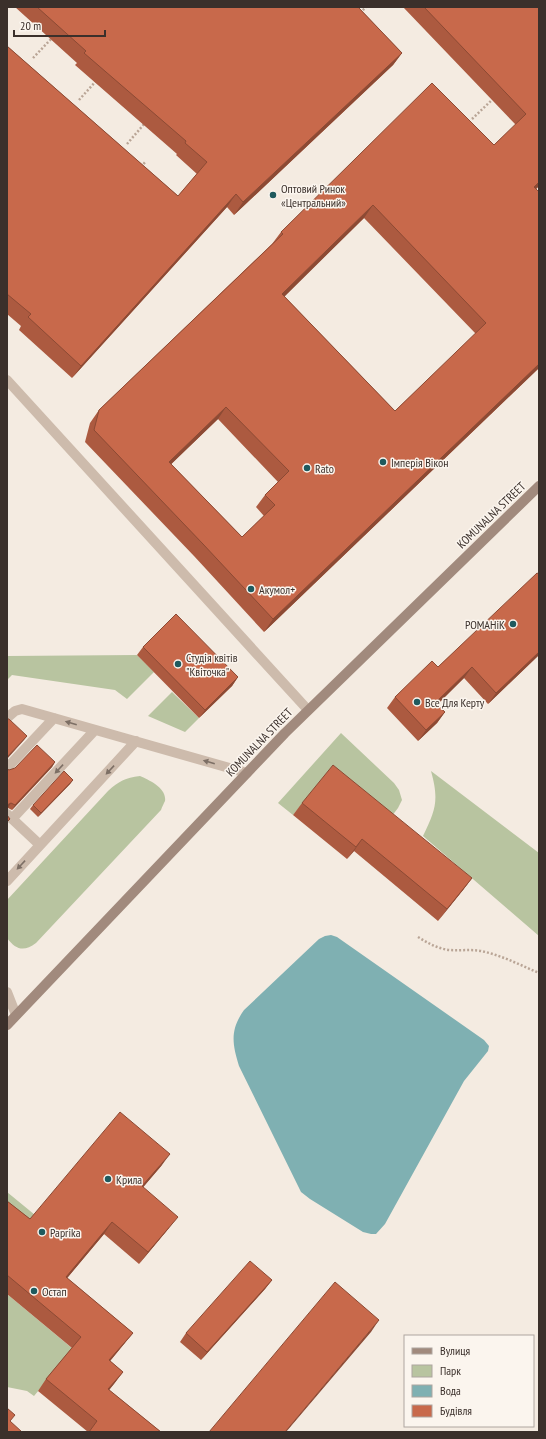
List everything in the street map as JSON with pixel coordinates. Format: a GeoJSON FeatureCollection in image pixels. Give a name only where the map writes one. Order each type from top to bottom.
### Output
{"type":"FeatureCollection","features":[{"type":"Feature","properties":{"kind":"main road","name":"KOMUNALNA STREET"},"geometry":{"type":"LineString","coordinates":[[7,1025],[308,710],[539,486]]}},
{"type":"Feature","properties":{"kind":"lane"},"geometry":{"type":"LineString","coordinates":[[7,380],[308,710]]}},
{"type":"Feature","properties":{"kind":"lane"},"geometry":{"type":"LineString","coordinates":[[7,718],[15,711],[22,709],[247,773]]}},
{"type":"Feature","properties":{"kind":"lane"},"geometry":{"type":"LineString","coordinates":[[7,768],[54,718]]}},
{"type":"Feature","properties":{"kind":"lane"},"geometry":{"type":"LineString","coordinates":[[40,845],[9,816],[95,730]]}},
{"type":"Feature","properties":{"kind":"lane"},"geometry":{"type":"LineString","coordinates":[[7,881],[136,741]]}},
{"type":"Feature","properties":{"kind":"lane"},"geometry":{"type":"LineString","coordinates":[[7,992],[16,1015]]}},
{"type":"Feature","properties":{"kind":"path"},"geometry":{"type":"LineString","coordinates":[[359,14],[366,7]]}},
{"type":"Feature","properties":{"kind":"path"},"geometry":{"type":"LineString","coordinates":[[33,58],[54,36]]}},
{"type":"Feature","properties":{"kind":"path"},"geometry":{"type":"LineString","coordinates":[[79,100],[100,77]]}},
{"type":"Feature","properties":{"kind":"path"},"geometry":{"type":"LineString","coordinates":[[472,119],[494,98]]}},
{"type":"Feature","properties":{"kind":"path"},"geometry":{"type":"LineString","coordinates":[[127,144],[148,120]]}},
{"type":"Feature","properties":{"kind":"path"},"geometry":{"type":"LineString","coordinates":[[141,167],[146,161]]}},
{"type":"Feature","properties":{"kind":"path"},"geometry":{"type":"LineString","coordinates":[[418,937],[432,946],[449,950],[465,949],[481,952],[502,958],[539,973]]}},
{"type":"Feature","properties":{"kind":"green space"},"geometry":{"type":"Polygon","coordinates":[[[137,655],[154,672],[127,699],[115,690],[12,675],[7,680],[7,656],[137,655]]]}},
{"type":"Feature","properties":{"kind":"green space"},"geometry":{"type":"Polygon","coordinates":[[[172,692],[199,718],[185,732],[148,716],[172,692]]]}},
{"type":"Feature","properties":{"kind":"green space"},"geometry":{"type":"Polygon","coordinates":[[[341,733],[394,783],[399,790],[402,800],[385,825],[325,776],[293,815],[278,803],[341,733]]]}},
{"type":"Feature","properties":{"kind":"green space"},"geometry":{"type":"Polygon","coordinates":[[[431,771],[539,853],[539,936],[423,836],[431,819],[435,804],[435,790],[431,771]]]}},
{"type":"Feature","properties":{"kind":"green space"},"geometry":{"type":"Polygon","coordinates":[[[140,776],[157,785],[163,792],[165,801],[161,810],[36,943],[24,949],[17,947],[10,942],[7,938],[7,900],[108,791],[122,780],[140,776]]]}},
{"type":"Feature","properties":{"kind":"green space"},"geometry":{"type":"Polygon","coordinates":[[[7,1192],[35,1215],[22,1232],[7,1219],[7,1192]]]}},
{"type":"Feature","properties":{"kind":"green space"},"geometry":{"type":"Polygon","coordinates":[[[7,1294],[73,1349],[34,1396],[27,1391],[7,1387],[7,1294]]]}},
{"type":"Feature","properties":{"kind":"water"},"geometry":{"type":"Polygon","coordinates":[[[331,935],[337,937],[484,1040],[489,1046],[488,1051],[464,1081],[385,1224],[376,1234],[363,1232],[301,1192],[239,1066],[235,1050],[234,1030],[239,1017],[244,1010],[319,939],[331,935]]]}},
{"type":"Feature","properties":{"kind":"building"},"geometry":{"type":"Polygon","coordinates":[[[37,7],[358,7],[402,53],[243,202],[236,194],[81,366],[28,317],[31,314],[7,294],[7,46],[178,196],[207,162],[185,143],[186,141],[84,53],[86,51],[37,7]]]}},
{"type":"Feature","properties":{"kind":"building"},"geometry":{"type":"Polygon","coordinates":[[[424,7],[539,7],[539,182],[534,187],[539,192],[539,364],[273,619],[94,430],[99,410],[283,234],[281,232],[432,83],[494,145],[526,114],[424,7]],[[373,205],[282,294],[395,411],[486,323],[373,205]],[[226,407],[169,462],[242,537],[275,505],[265,495],[289,471],[226,407]]]}},
{"type":"Feature","properties":{"kind":"building","name":"РОМАНіК"},"geometry":{"type":"Polygon","coordinates":[[[537,573],[539,574],[539,652],[496,693],[472,667],[435,703],[445,712],[426,730],[395,697],[432,661],[438,667],[537,573]]]}},
{"type":"Feature","properties":{"kind":"building","name":"Студія квітів \"Квіточка\""},"geometry":{"type":"Polygon","coordinates":[[[176,614],[238,677],[205,710],[143,647],[176,614]]]}},
{"type":"Feature","properties":{"kind":"building"},"geometry":{"type":"Polygon","coordinates":[[[7,718],[27,736],[7,757],[7,718]]]}},
{"type":"Feature","properties":{"kind":"building"},"geometry":{"type":"Polygon","coordinates":[[[37,745],[55,762],[15,805],[11,803],[7,805],[7,769],[9,770],[15,768],[37,745]]]}},
{"type":"Feature","properties":{"kind":"building"},"geometry":{"type":"Polygon","coordinates":[[[333,765],[472,878],[447,909],[362,839],[356,847],[302,803],[333,765]]]}},
{"type":"Feature","properties":{"kind":"building"},"geometry":{"type":"Polygon","coordinates":[[[64,771],[73,780],[41,813],[33,805],[64,771]]]}},
{"type":"Feature","properties":{"kind":"building"},"geometry":{"type":"Polygon","coordinates":[[[7,815],[10,819],[7,822],[7,815]]]}},
{"type":"Feature","properties":{"kind":"building"},"geometry":{"type":"Polygon","coordinates":[[[120,1112],[170,1154],[142,1186],[178,1217],[148,1252],[112,1222],[66,1277],[133,1333],[109,1360],[123,1372],[108,1389],[161,1432],[89,1432],[97,1421],[46,1379],[81,1337],[7,1275],[7,1201],[30,1219],[120,1112]]]}},
{"type":"Feature","properties":{"kind":"building"},"geometry":{"type":"Polygon","coordinates":[[[250,1261],[272,1280],[207,1352],[186,1333],[250,1261]]]}},
{"type":"Feature","properties":{"kind":"building"},"geometry":{"type":"Polygon","coordinates":[[[335,1282],[379,1320],[285,1432],[209,1432],[335,1282]]]}},
{"type":"Feature","properties":{"kind":"building"},"geometry":{"type":"Polygon","coordinates":[[[7,1408],[15,1415],[10,1421],[22,1432],[7,1432],[7,1408]]]}},
{"type":"Feature","properties":{"kind":"place","name":"Оптовий Ринок «Центральний»"},"geometry":{"type":"Point","coordinates":[273,195]}},
{"type":"Feature","properties":{"kind":"place","name":"Імперія Вікон"},"geometry":{"type":"Point","coordinates":[383,462]}},
{"type":"Feature","properties":{"kind":"place","name":"Rato"},"geometry":{"type":"Point","coordinates":[307,468]}},
{"type":"Feature","properties":{"kind":"place","name":"Акумол+"},"geometry":{"type":"Point","coordinates":[251,589]}},
{"type":"Feature","properties":{"kind":"place","name":"РОМАНіК"},"geometry":{"type":"Point","coordinates":[513,624]}},
{"type":"Feature","properties":{"kind":"place","name":"Студія квітів \"Квіточка\""},"geometry":{"type":"Point","coordinates":[178,664]}},
{"type":"Feature","properties":{"kind":"place","name":"Все Для Керту"},"geometry":{"type":"Point","coordinates":[417,702]}},
{"type":"Feature","properties":{"kind":"place","name":"Крила"},"geometry":{"type":"Point","coordinates":[108,1179]}},
{"type":"Feature","properties":{"kind":"place","name":"Paprika"},"geometry":{"type":"Point","coordinates":[42,1232]}},
{"type":"Feature","properties":{"kind":"place","name":"Остап"},"geometry":{"type":"Point","coordinates":[34,1291]}}]}
